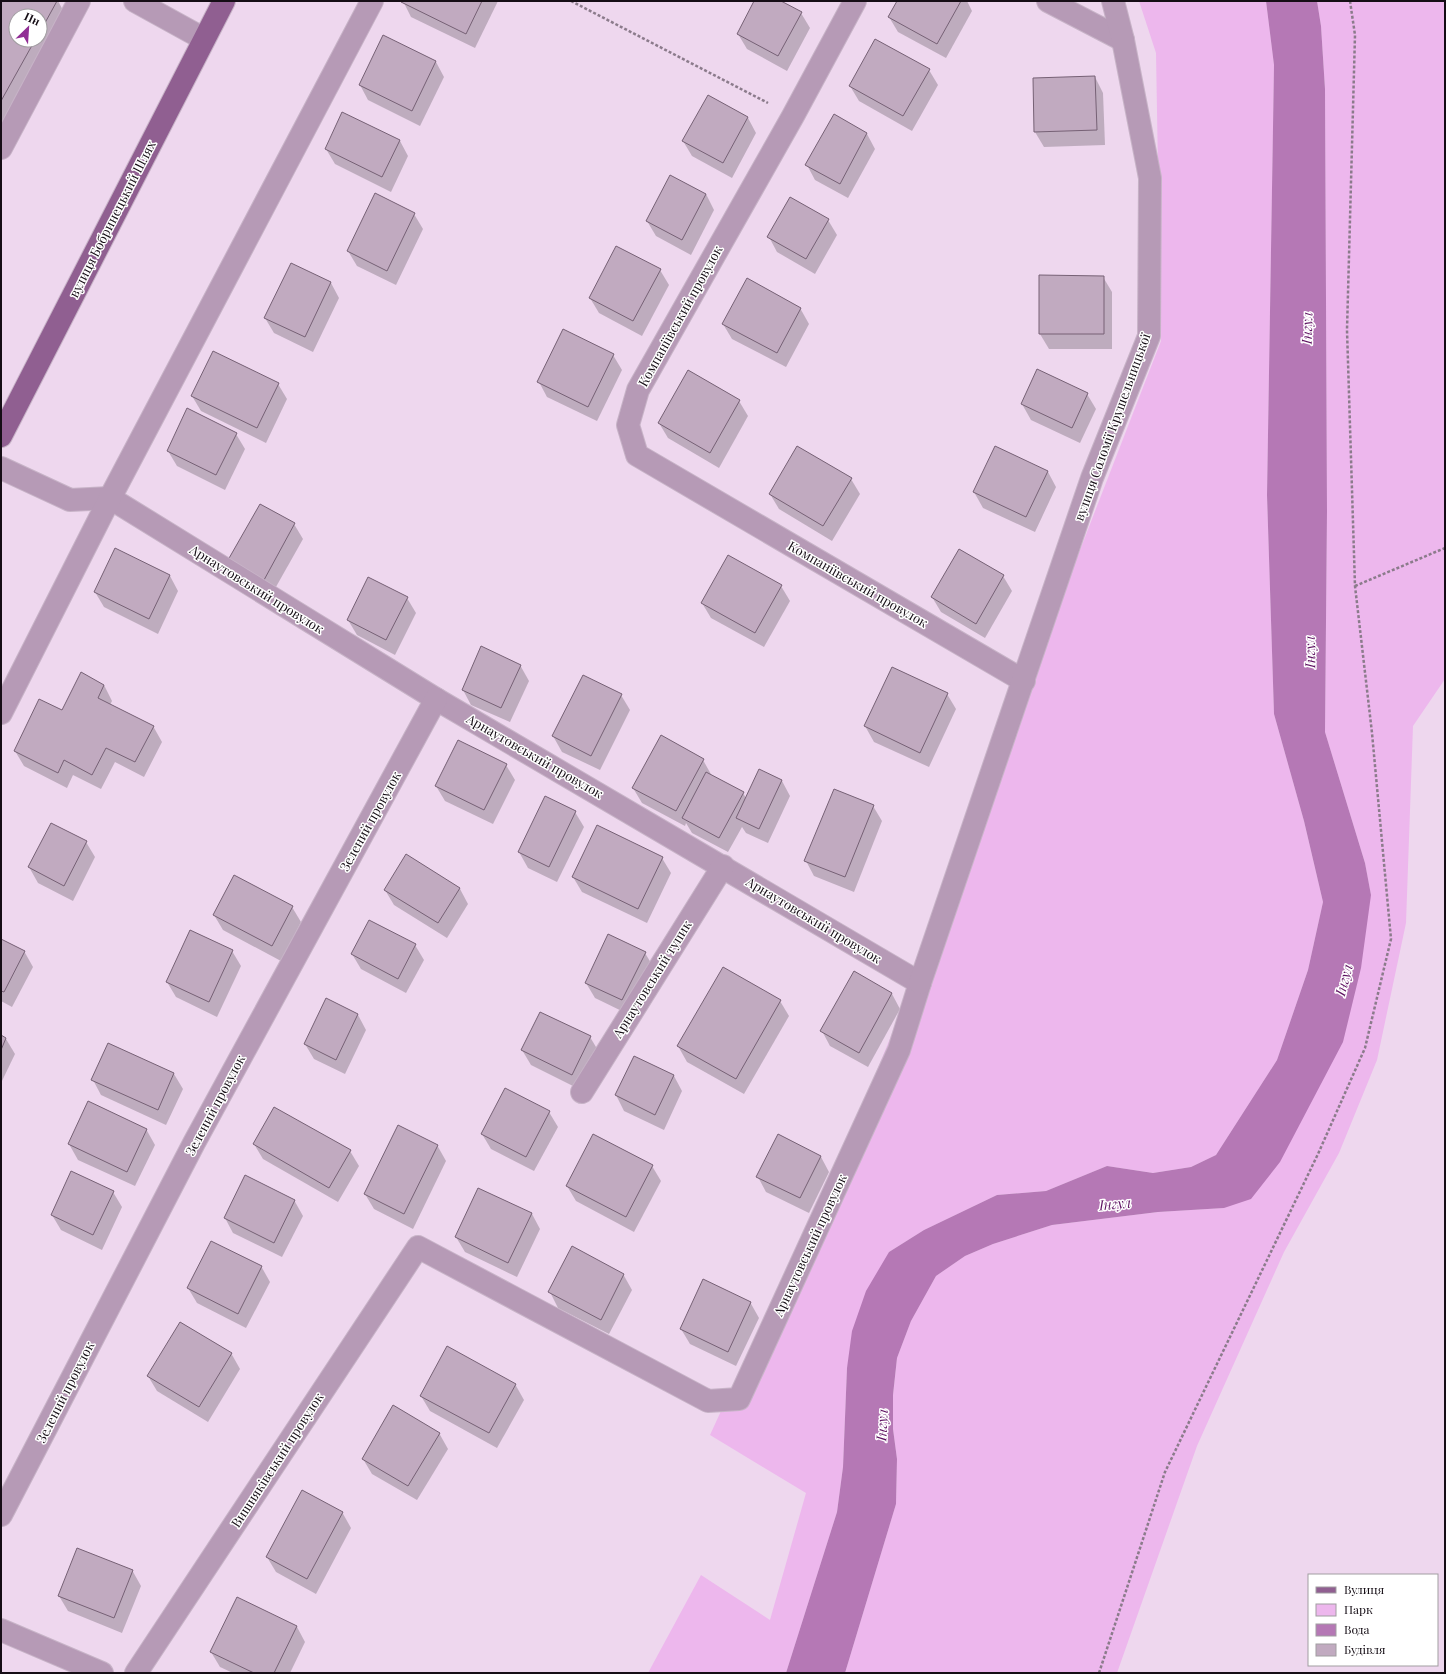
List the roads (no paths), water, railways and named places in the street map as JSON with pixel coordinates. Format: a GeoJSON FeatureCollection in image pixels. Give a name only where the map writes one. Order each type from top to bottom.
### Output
{"type":"FeatureCollection","features":[{"type":"Feature","properties":{"kind":"main road","name":"вулиця Бобринецький Шлях"},"geometry":{"type":"LineString","coordinates":[[1,436],[224,1]]}},
{"type":"Feature","properties":{"kind":"street"},"geometry":{"type":"LineString","coordinates":[[1,148],[79,1]]}},
{"type":"Feature","properties":{"kind":"street"},"geometry":{"type":"LineString","coordinates":[[135,1],[204,39]]}},
{"type":"Feature","properties":{"kind":"street"},"geometry":{"type":"LineString","coordinates":[[1,713],[110,498],[372,1]]}},
{"type":"Feature","properties":{"kind":"street","name":"Компаніївський провулок"},"geometry":{"type":"LineString","coordinates":[[855,1],[793,116],[638,390],[628,425],[637,455],[1024,680]]}},
{"type":"Feature","properties":{"kind":"street"},"geometry":{"type":"LineString","coordinates":[[1048,1],[1123,40]]}},
{"type":"Feature","properties":{"kind":"street","name":"вулиця Соломії Крушельницької"},"geometry":{"type":"LineString","coordinates":[[920,983],[1092,478],[1149,336],[1150,178],[1123,40],[1113,1]]}},
{"type":"Feature","properties":{"kind":"street"},"geometry":{"type":"LineString","coordinates":[[1,468],[70,500],[110,498]]}},
{"type":"Feature","properties":{"kind":"street","name":"Арнаутовський провулок"},"geometry":{"type":"LineString","coordinates":[[110,498],[436,699],[723,866],[920,983],[899,1050],[739,1399],[708,1402],[418,1247]]}},
{"type":"Feature","properties":{"kind":"street","name":"Зелений провулок"},"geometry":{"type":"LineString","coordinates":[[1,1515],[194,1143],[436,699]]}},
{"type":"Feature","properties":{"kind":"street","name":"Арнаутовський тупик"},"geometry":{"type":"LineString","coordinates":[[582,1092],[723,866]]}},
{"type":"Feature","properties":{"kind":"street","name":"Вишняківський провулок"},"geometry":{"type":"LineString","coordinates":[[136,1673],[418,1247]]}},
{"type":"Feature","properties":{"kind":"street"},"geometry":{"type":"LineString","coordinates":[[1,1630],[102,1673]]}},
{"type":"Feature","properties":{"kind":"water","name":"Інгул"},"geometry":{"type":"Polygon","coordinates":[[[1266,1],[1317,1],[1321,26],[1325,89],[1327,511],[1325,732],[1365,863],[1371,895],[1361,968],[1343,1042],[1280,1162],[1251,1199],[1224,1208],[1158,1212],[1052,1225],[993,1244],[965,1256],[936,1276],[911,1321],[897,1358],[893,1395],[893,1429],[897,1459],[896,1504],[845,1673],[786,1673],[837,1512],[843,1467],[847,1368],[852,1331],[866,1291],[889,1252],[924,1230],[997,1195],[1046,1191],[1107,1166],[1153,1173],[1191,1167],[1216,1155],[1277,1060],[1308,970],[1323,902],[1304,821],[1274,714],[1267,495],[1274,65],[1266,1]]]}}]}
